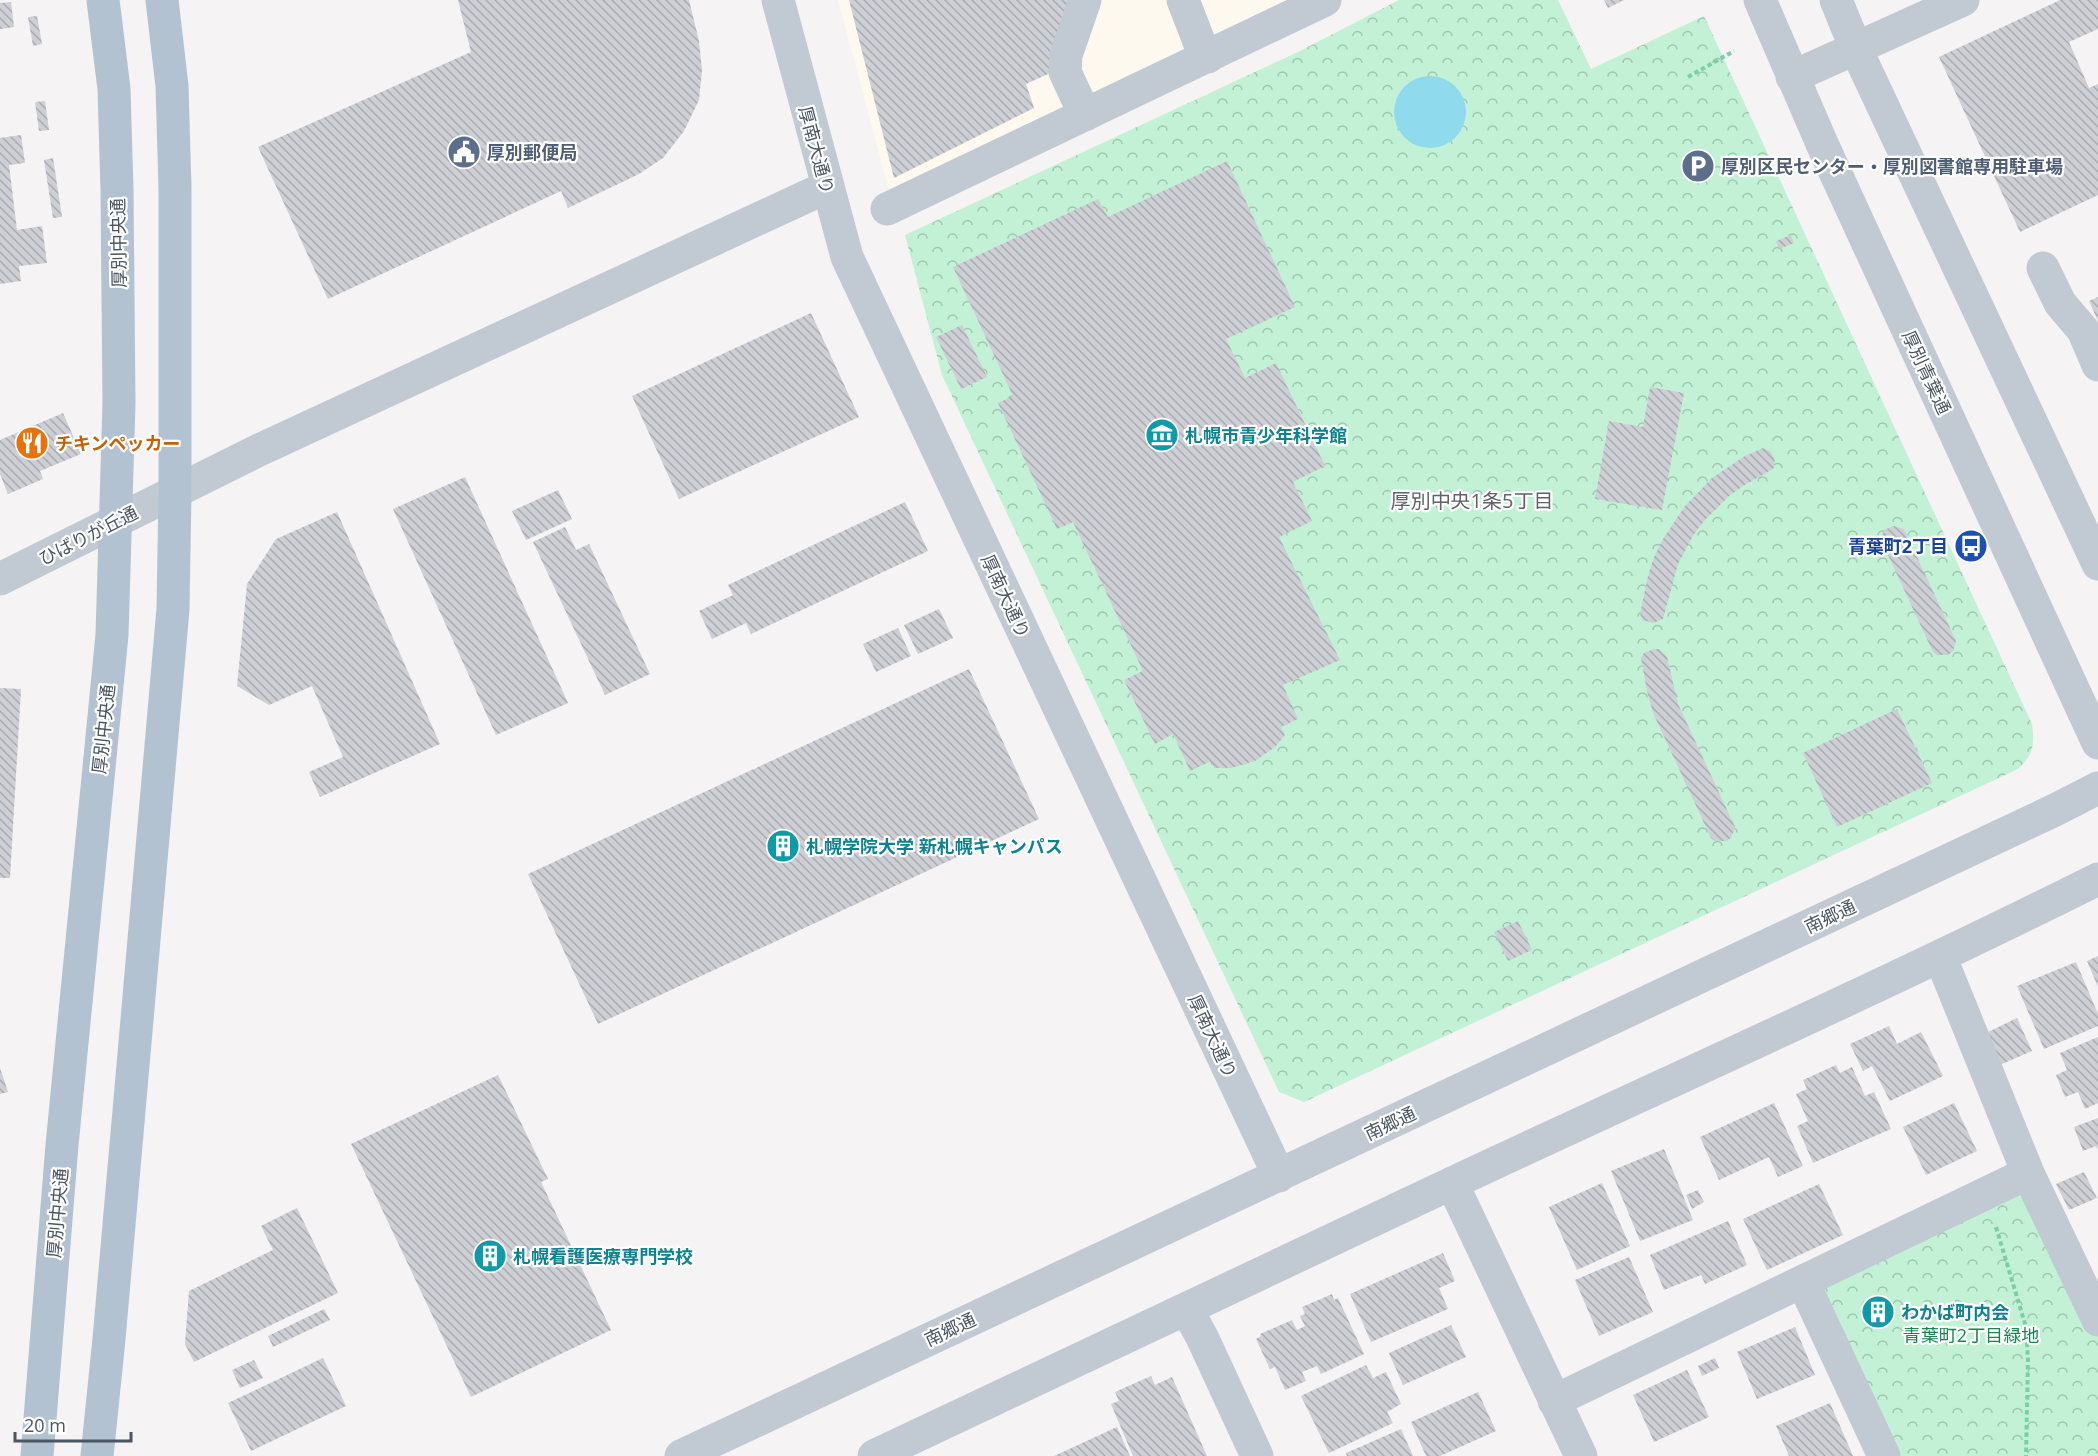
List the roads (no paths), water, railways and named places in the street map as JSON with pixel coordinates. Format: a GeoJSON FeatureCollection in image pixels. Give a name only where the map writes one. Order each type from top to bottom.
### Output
{"type":"FeatureCollection","features":[{"type":"Feature","properties":{"kind":"main road","name":"厚別中央通"},"geometry":{"type":"LineString","coordinates":[[37,1456],[62,1145],[112,635],[119,403],[117,190],[114,89],[103,0]]}},
{"type":"Feature","properties":{"kind":"main road"},"geometry":{"type":"LineString","coordinates":[[97,1456],[173,609],[175,188],[172,86],[162,0]]}},
{"type":"Feature","properties":{"kind":"street","name":"厚南大通り"},"geometry":{"type":"LineString","coordinates":[[778,0],[826,187],[847,257],[1279,1176]]}},
{"type":"Feature","properties":{"kind":"street"},"geometry":{"type":"LineString","coordinates":[[1085,0],[1066,55],[1065,72],[1085,115]]}},
{"type":"Feature","properties":{"kind":"street"},"geometry":{"type":"LineString","coordinates":[[1183,0],[1200,44],[1208,57]]}},
{"type":"Feature","properties":{"kind":"street"},"geometry":{"type":"LineString","coordinates":[[887,209],[1208,57],[1278,10],[1325,0]]}},
{"type":"Feature","properties":{"kind":"street","name":"厚別青葉通"},"geometry":{"type":"LineString","coordinates":[[1760,0],[1792,77],[2098,743]]}},
{"type":"Feature","properties":{"kind":"street"},"geometry":{"type":"LineString","coordinates":[[1836,0],[1856,49],[2098,564]]}},
{"type":"Feature","properties":{"kind":"street"},"geometry":{"type":"LineString","coordinates":[[1792,77],[1963,0]]}},
{"type":"Feature","properties":{"kind":"street","name":"ひばりが丘通"},"geometry":{"type":"LineString","coordinates":[[0,579],[259,450],[826,187]]}},
{"type":"Feature","properties":{"kind":"street"},"geometry":{"type":"LineString","coordinates":[[2043,268],[2060,303],[2083,330],[2098,365]]}},
{"type":"Feature","properties":{"kind":"street","name":"南郷通"},"geometry":{"type":"LineString","coordinates":[[681,1456],[2098,788]]}},
{"type":"Feature","properties":{"kind":"street"},"geometry":{"type":"LineString","coordinates":[[874,1456],[1940,956],[2098,879]]}},
{"type":"Feature","properties":{"kind":"street"},"geometry":{"type":"LineString","coordinates":[[1940,956],[2028,1173],[2098,1320]]}},
{"type":"Feature","properties":{"kind":"street"},"geometry":{"type":"LineString","coordinates":[[1554,1401],[2028,1173]]}},
{"type":"Feature","properties":{"kind":"street"},"geometry":{"type":"LineString","coordinates":[[1452,1183],[1581,1456]]}},
{"type":"Feature","properties":{"kind":"street"},"geometry":{"type":"LineString","coordinates":[[1803,1282],[1884,1456]]}},
{"type":"Feature","properties":{"kind":"street"},"geometry":{"type":"LineString","coordinates":[[1187,1310],[1202,1337],[1257,1456]]}},
{"type":"Feature","properties":{"kind":"water"},"geometry":{"type":"Polygon","coordinates":[[[1437,76],[1456,86],[1464,98],[1466,112],[1464,126],[1456,138],[1444,146],[1423,148],[1404,138],[1396,126],[1394,105],[1404,86],[1416,78],[1437,76]]]}},
{"type":"Feature","properties":{"kind":"place","name":"厚別郵便局"},"geometry":{"type":"Point","coordinates":[464,152]}},
{"type":"Feature","properties":{"kind":"place","name":"厚別区民センター・厚別図書館専用駐車場"},"geometry":{"type":"Point","coordinates":[1698,166]}},
{"type":"Feature","properties":{"kind":"place","name":"札幌市青少年科学館"},"geometry":{"type":"Point","coordinates":[1162,435]}},
{"type":"Feature","properties":{"kind":"place","name":"チキンペッカー"},"geometry":{"type":"Point","coordinates":[32,443]}},
{"type":"Feature","properties":{"kind":"place","name":"青葉町2丁目"},"geometry":{"type":"Point","coordinates":[1971,546]}},
{"type":"Feature","properties":{"kind":"place","name":"札幌学院大学 新札幌キャンパス"},"geometry":{"type":"Point","coordinates":[783,846]}},
{"type":"Feature","properties":{"kind":"place","name":"札幌看護医療専門学校"},"geometry":{"type":"Point","coordinates":[490,1256]}},
{"type":"Feature","properties":{"kind":"place","name":"わかば町内会"},"geometry":{"type":"Point","coordinates":[1878,1312]}},
{"type":"Feature","properties":{"kind":"district","name":"厚別中央1条5丁目"},"geometry":{"type":"Point","coordinates":[1472,500]}},
{"type":"Feature","properties":{"kind":"park label","name":"青葉町2丁目緑地"},"geometry":{"type":"Point","coordinates":[1971,1335]}}]}
